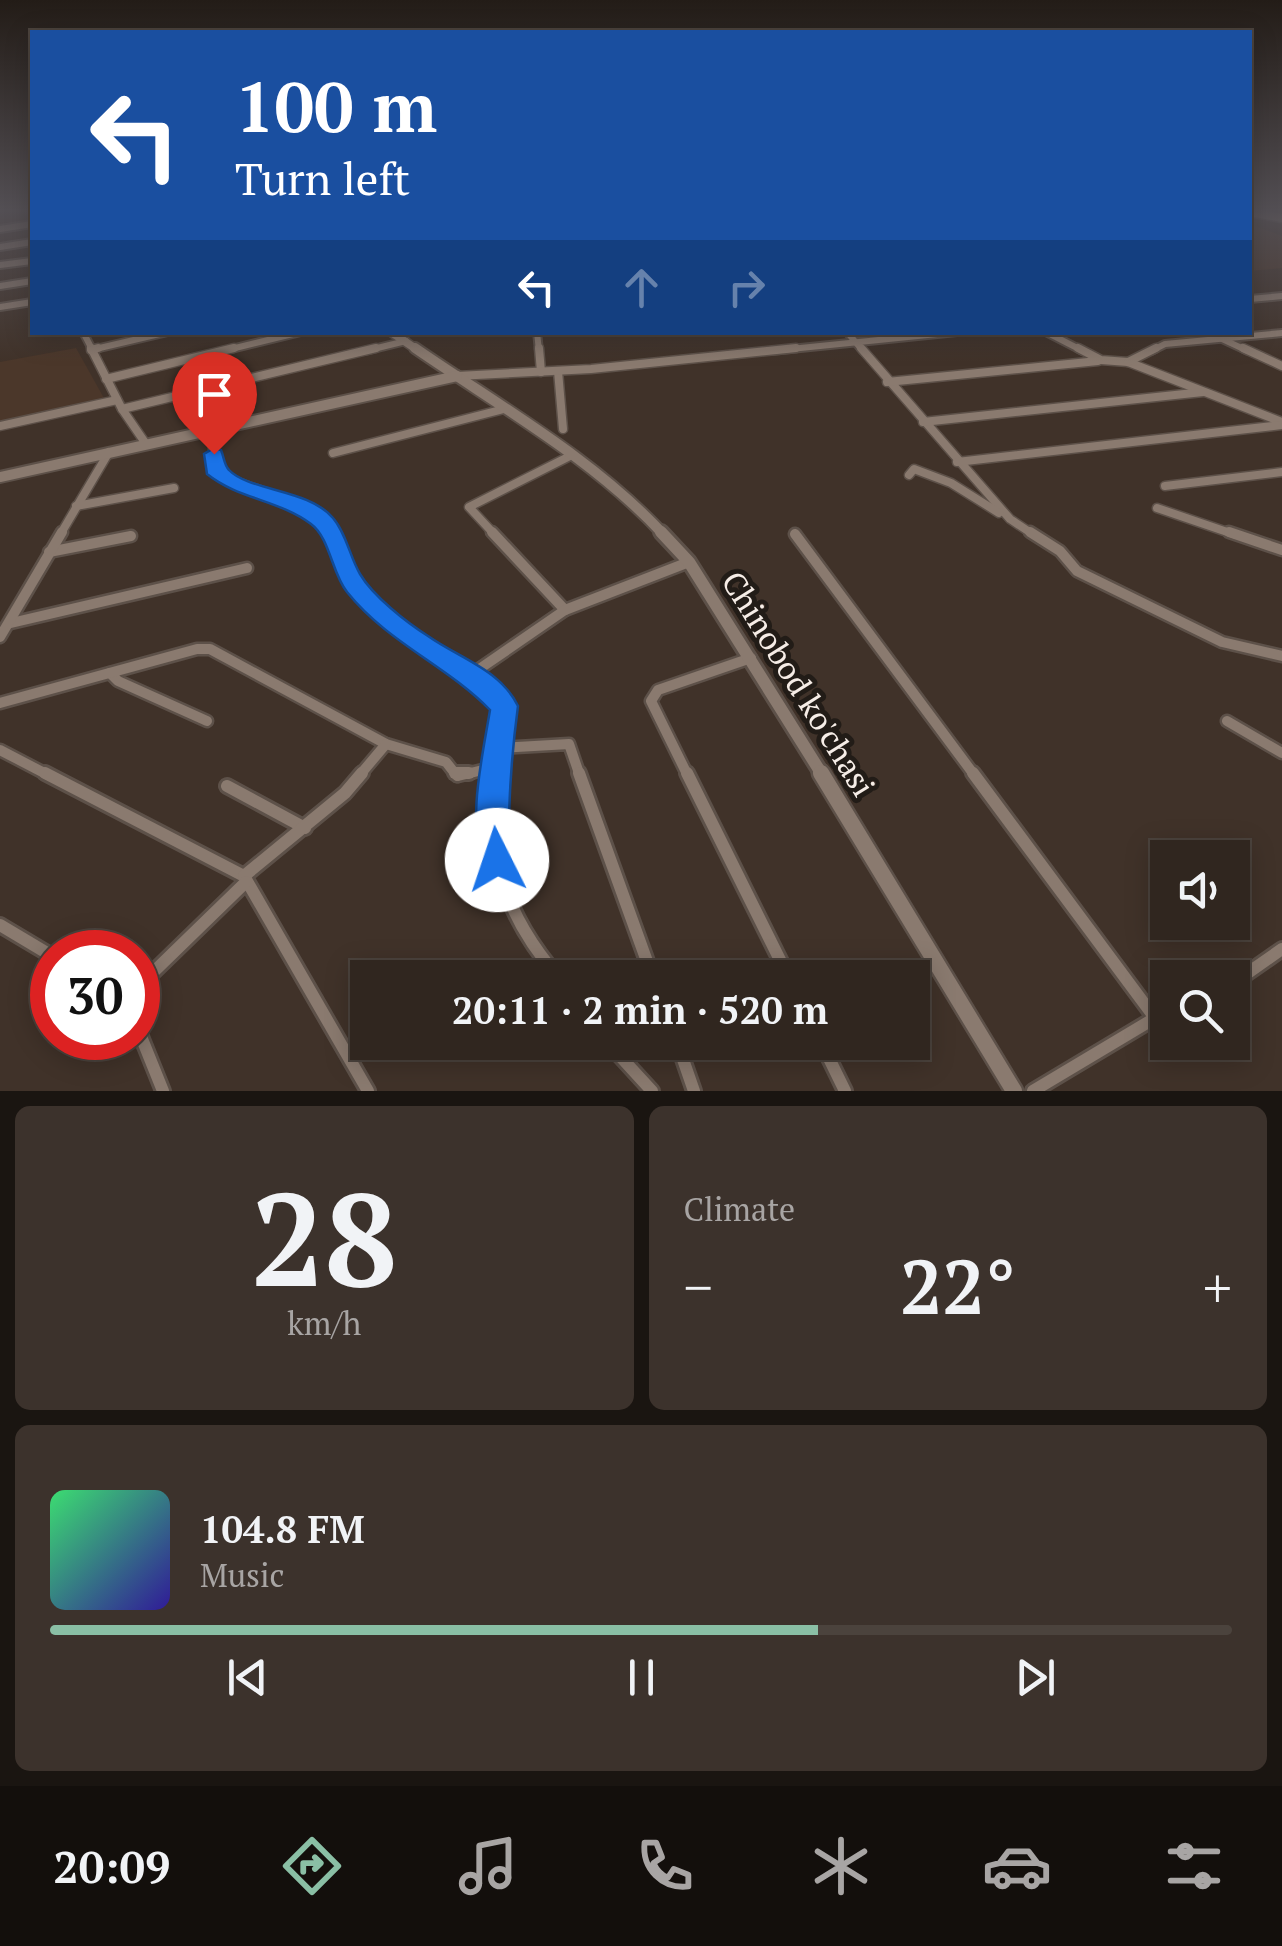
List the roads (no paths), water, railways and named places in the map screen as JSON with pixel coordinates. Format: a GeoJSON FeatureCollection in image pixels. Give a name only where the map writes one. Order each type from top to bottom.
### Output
{"type":"FeatureCollection","features":[{"type":"Feature","properties":{"kind":"street"},"geometry":{"type":"LineString","coordinates":[[0,265],[30,260]]}},
{"type":"Feature","properties":{"kind":"street"},"geometry":{"type":"LineString","coordinates":[[0,286],[30,281]]}},
{"type":"Feature","properties":{"kind":"street"},"geometry":{"type":"LineString","coordinates":[[1252,299],[1282,296]]}},
{"type":"Feature","properties":{"kind":"street"},"geometry":{"type":"LineString","coordinates":[[0,307],[30,302]]}},
{"type":"Feature","properties":{"kind":"street"},"geometry":{"type":"LineString","coordinates":[[1252,334],[1282,332]]}},
{"type":"Feature","properties":{"kind":"street"},"geometry":{"type":"LineString","coordinates":[[84,335],[146,444]]}},
{"type":"Feature","properties":{"kind":"street"},"geometry":{"type":"LineString","coordinates":[[91,350],[155,335]]}},
{"type":"Feature","properties":{"kind":"street"},"geometry":{"type":"LineString","coordinates":[[106,378],[288,335]]}},
{"type":"Feature","properties":{"kind":"street","name":"Chinobod ko'chasi"},"geometry":{"type":"LineString","coordinates":[[396,335],[572,455],[642,512],[688,562],[751,658],[1014,1091]]}},
{"type":"Feature","properties":{"kind":"street"},"geometry":{"type":"LineString","coordinates":[[537,335],[541,372]]}},
{"type":"Feature","properties":{"kind":"street"},"geometry":{"type":"LineString","coordinates":[[849,335],[1010,519]]}},
{"type":"Feature","properties":{"kind":"street"},"geometry":{"type":"LineString","coordinates":[[0,477],[457,376],[558,371],[931,335]]}},
{"type":"Feature","properties":{"kind":"street"},"geometry":{"type":"LineString","coordinates":[[1052,335],[1102,360]]}},
{"type":"Feature","properties":{"kind":"street"},"geometry":{"type":"LineString","coordinates":[[1128,362],[1165,344],[1237,335]]}},
{"type":"Feature","properties":{"kind":"street"},"geometry":{"type":"LineString","coordinates":[[1220,338],[1282,366]]}},
{"type":"Feature","properties":{"kind":"street"},"geometry":{"type":"LineString","coordinates":[[0,426],[406,342]]}},
{"type":"Feature","properties":{"kind":"street"},"geometry":{"type":"LineString","coordinates":[[887,382],[1102,360],[1128,362],[1282,423]]}},
{"type":"Feature","properties":{"kind":"street"},"geometry":{"type":"LineString","coordinates":[[558,371],[563,429]]}},
{"type":"Feature","properties":{"kind":"street"},"geometry":{"type":"LineString","coordinates":[[923,422],[1203,392]]}},
{"type":"Feature","properties":{"kind":"street"},"geometry":{"type":"LineString","coordinates":[[333,452],[504,409]]}},
{"type":"Feature","properties":{"kind":"street"},"geometry":{"type":"LineString","coordinates":[[957,462],[1282,423]]}},
{"type":"Feature","properties":{"kind":"street"},"geometry":{"type":"LineString","coordinates":[[211,429],[215,470],[231,482],[280,496],[324,522],[352,583],[418,644],[472,674],[504,706],[493,834],[501,885],[524,934],[544,960]]}},
{"type":"Feature","properties":{"kind":"street"},"geometry":{"type":"LineString","coordinates":[[0,637],[109,452]]}},
{"type":"Feature","properties":{"kind":"street"},"geometry":{"type":"LineString","coordinates":[[564,610],[469,507],[572,455]]}},
{"type":"Feature","properties":{"kind":"street"},"geometry":{"type":"LineString","coordinates":[[909,476],[914,469],[951,482],[1060,551],[1077,570],[1142,606],[1222,642],[1282,656]]}},
{"type":"Feature","properties":{"kind":"street"},"geometry":{"type":"LineString","coordinates":[[1165,486],[1282,472]]}},
{"type":"Feature","properties":{"kind":"street"},"geometry":{"type":"LineString","coordinates":[[1268,473],[1282,484]]}},
{"type":"Feature","properties":{"kind":"street"},"geometry":{"type":"LineString","coordinates":[[76,506],[174,488]]}},
{"type":"Feature","properties":{"kind":"street"},"geometry":{"type":"LineString","coordinates":[[1158,508],[1282,550]]}},
{"type":"Feature","properties":{"kind":"street"},"geometry":{"type":"LineString","coordinates":[[795,534],[1155,1018],[1032,1091]]}},
{"type":"Feature","properties":{"kind":"street"},"geometry":{"type":"LineString","coordinates":[[49,552],[130,536]]}},
{"type":"Feature","properties":{"kind":"street"},"geometry":{"type":"LineString","coordinates":[[472,674],[564,610],[688,562]]}},
{"type":"Feature","properties":{"kind":"street"},"geometry":{"type":"LineString","coordinates":[[11,623],[247,568]]}},
{"type":"Feature","properties":{"kind":"street"},"geometry":{"type":"LineString","coordinates":[[0,703],[197,649],[210,649],[386,744],[446,762],[457,776],[496,767]]}},
{"type":"Feature","properties":{"kind":"street"},"geometry":{"type":"LineString","coordinates":[[751,658],[658,690],[651,702],[780,960]]}},
{"type":"Feature","properties":{"kind":"street"},"geometry":{"type":"LineString","coordinates":[[110,673],[207,722]]}},
{"type":"Feature","properties":{"kind":"street"},"geometry":{"type":"LineString","coordinates":[[1227,721],[1282,754]]}},
{"type":"Feature","properties":{"kind":"street"},"geometry":{"type":"LineString","coordinates":[[160,965],[245,879],[345,794],[386,744]]}},
{"type":"Feature","properties":{"kind":"street"},"geometry":{"type":"LineString","coordinates":[[498,748],[569,744],[647,960]]}},
{"type":"Feature","properties":{"kind":"street"},"geometry":{"type":"LineString","coordinates":[[0,750],[245,879],[368,1091]]}},
{"type":"Feature","properties":{"kind":"street"},"geometry":{"type":"LineString","coordinates":[[227,786],[305,828]]}},
{"type":"Feature","properties":{"kind":"street"},"geometry":{"type":"LineString","coordinates":[[0,925],[30,943]]}},
{"type":"Feature","properties":{"kind":"street"},"geometry":{"type":"LineString","coordinates":[[1250,971],[1282,948]]}},
{"type":"Feature","properties":{"kind":"street"},"geometry":{"type":"LineString","coordinates":[[150,1060],[162,1091]]}},
{"type":"Feature","properties":{"kind":"street"},"geometry":{"type":"LineString","coordinates":[[624,1060],[652,1091]]}},
{"type":"Feature","properties":{"kind":"street"},"geometry":{"type":"LineString","coordinates":[[683,1060],[694,1091]]}},
{"type":"Feature","properties":{"kind":"street"},"geometry":{"type":"LineString","coordinates":[[830,1060],[845,1091]]}}]}
